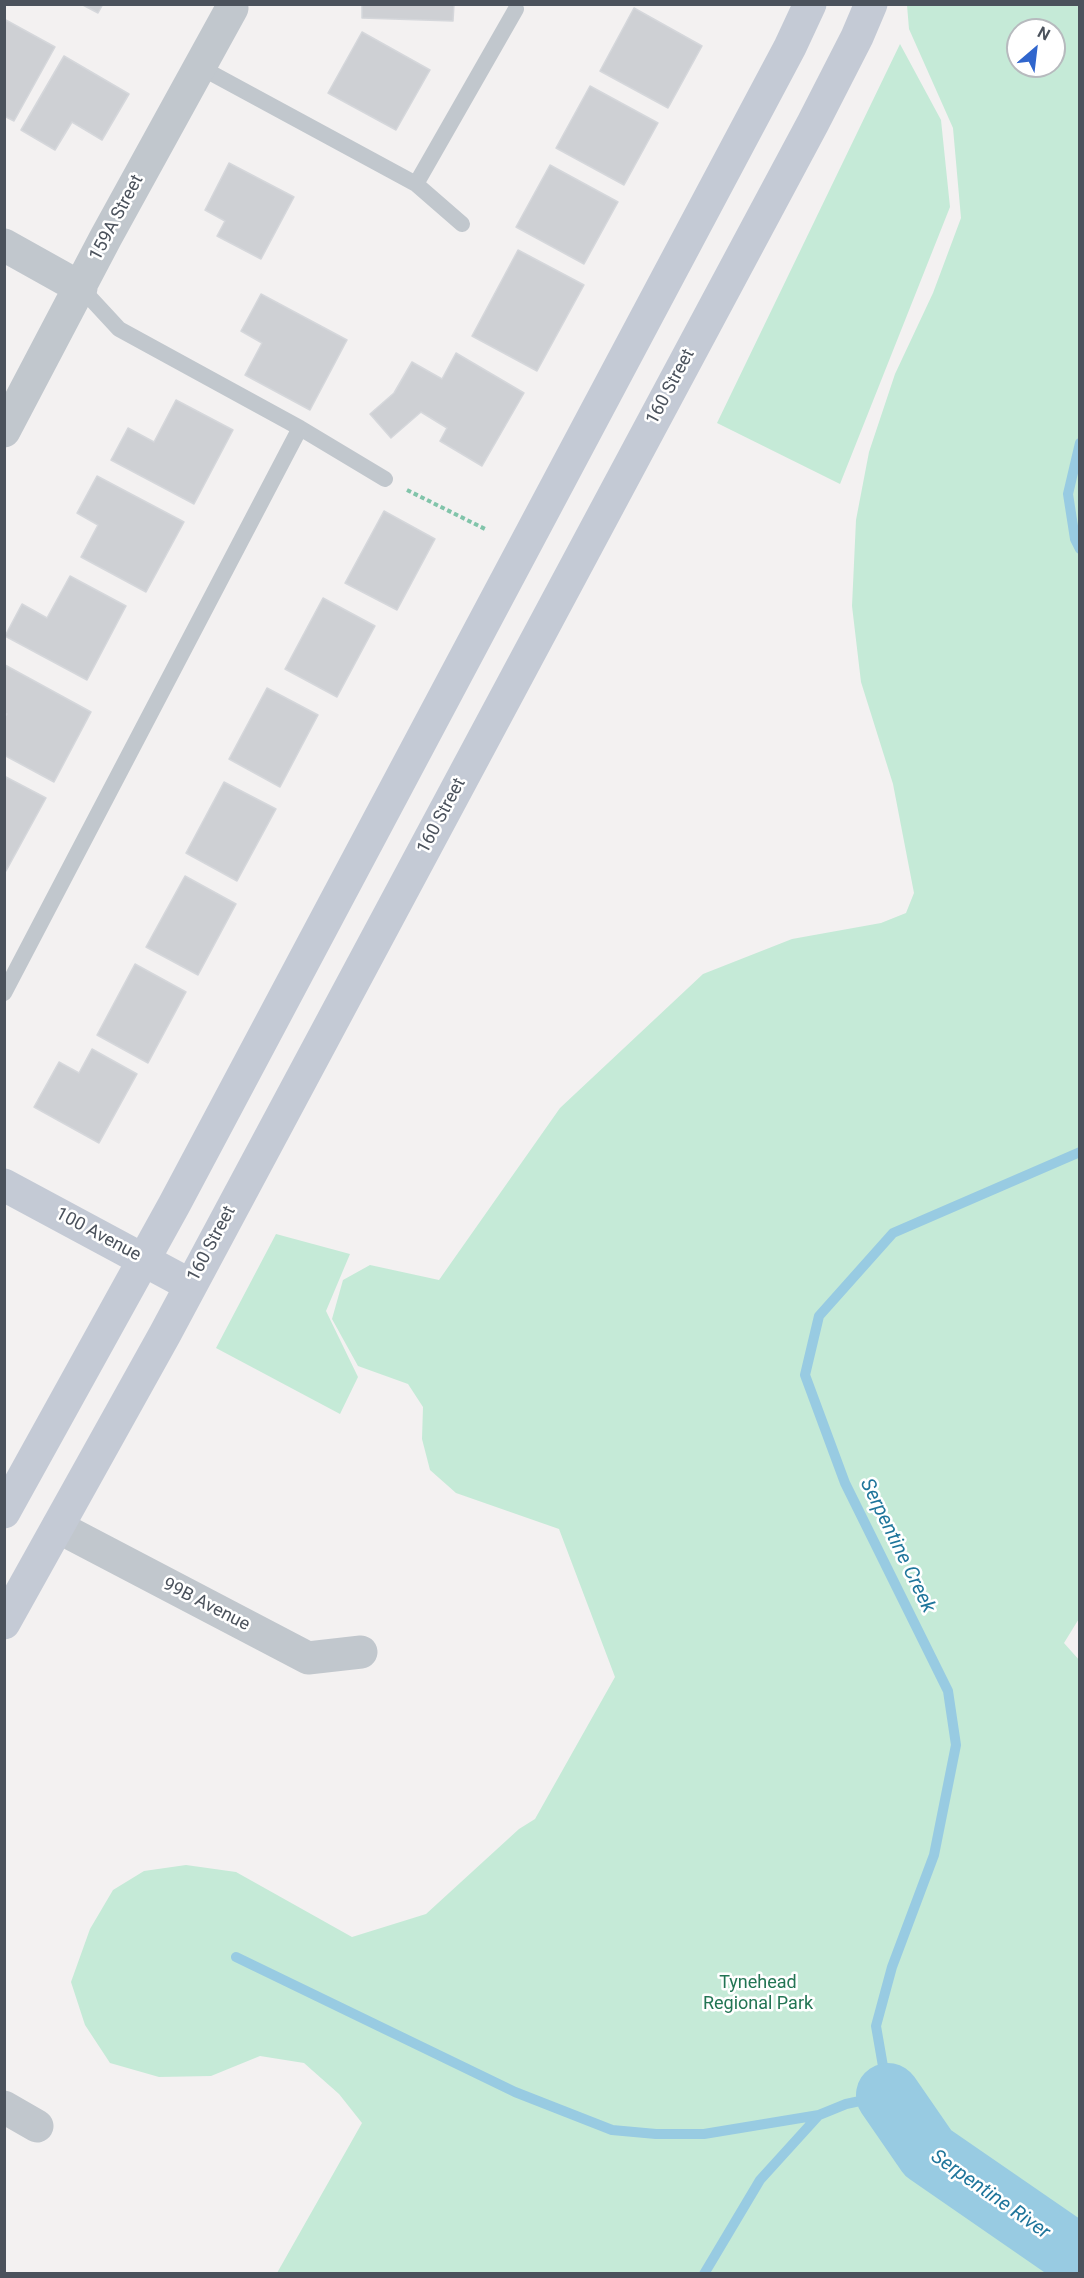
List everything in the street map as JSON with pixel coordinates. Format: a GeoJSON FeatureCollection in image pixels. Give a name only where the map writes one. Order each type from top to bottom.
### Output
{"type":"FeatureCollection","features":[{"type":"Feature","properties":{"kind":"main road"},"geometry":{"type":"LineString","coordinates":[[4,1512],[144,1259],[790,47],[810,4]]}},
{"type":"Feature","properties":{"kind":"main road","name":"160 Street"},"geometry":{"type":"LineString","coordinates":[[4,1623],[190,1285],[813,123],[857,37],[871,4]]}},
{"type":"Feature","properties":{"kind":"main road","name":"100 Avenue"},"geometry":{"type":"LineString","coordinates":[[4,1185],[190,1285]]}},
{"type":"Feature","properties":{"kind":"street","name":"159A Street"},"geometry":{"type":"LineString","coordinates":[[4,430],[106,237],[232,8]]}},
{"type":"Feature","properties":{"kind":"street"},"geometry":{"type":"LineString","coordinates":[[4,245],[81,288]]}},
{"type":"Feature","properties":{"kind":"street","name":"99B Avenue"},"geometry":{"type":"LineString","coordinates":[[58,1527],[308,1658],[360,1652]]}},
{"type":"Feature","properties":{"kind":"street"},"geometry":{"type":"LineString","coordinates":[[4,2107],[37,2126]]}},
{"type":"Feature","properties":{"kind":"lane"},"geometry":{"type":"LineString","coordinates":[[416,184],[516,9]]}},
{"type":"Feature","properties":{"kind":"lane"},"geometry":{"type":"LineString","coordinates":[[200,67],[416,184],[462,224]]}},
{"type":"Feature","properties":{"kind":"lane"},"geometry":{"type":"LineString","coordinates":[[81,288],[119,329],[300,428],[385,479]]}},
{"type":"Feature","properties":{"kind":"lane"},"geometry":{"type":"LineString","coordinates":[[4,993],[300,428]]}},
{"type":"Feature","properties":{"kind":"path"},"geometry":{"type":"LineString","coordinates":[[385,479],[487,531]]}},
{"type":"Feature","properties":{"kind":"green space","name":"Tynehead Regional Park"},"geometry":{"type":"Polygon","coordinates":[[[907,5],[1079,5],[1080,1617],[1064,1643],[1080,1661],[1079,2273],[277,2273],[362,2123],[339,2094],[304,2063],[260,2056],[211,2076],[159,2077],[110,2063],[85,2025],[71,1982],[90,1929],[113,1890],[144,1871],[186,1865],[236,1872],[352,1937],[426,1914],[519,1829],[535,1819],[615,1677],[559,1529],[456,1493],[430,1470],[422,1439],[423,1407],[408,1384],[358,1366],[332,1319],[343,1280],[370,1265],[439,1280],[560,1108],[703,974],[792,939],[881,923],[906,913],[914,893],[893,784],[861,682],[852,606],[856,520],[869,452],[895,374],[933,293],[961,218],[953,128],[909,29],[907,5]]]}},
{"type":"Feature","properties":{"kind":"green space"},"geometry":{"type":"Polygon","coordinates":[[[900,44],[941,120],[950,207],[840,484],[717,423],[900,44]]]}},
{"type":"Feature","properties":{"kind":"green space"},"geometry":{"type":"Polygon","coordinates":[[[276,1234],[350,1254],[326,1311],[358,1377],[340,1414],[216,1348],[276,1234]]]}},
{"type":"Feature","properties":{"kind":"building"},"geometry":{"type":"Polygon","coordinates":[[[81,4],[103,4],[98,13],[81,4]]]}},
{"type":"Feature","properties":{"kind":"building"},"geometry":{"type":"Polygon","coordinates":[[[362,4],[454,4],[453,21],[362,18],[362,4]]]}},
{"type":"Feature","properties":{"kind":"building"},"geometry":{"type":"Polygon","coordinates":[[[634,8],[702,46],[668,108],[600,71],[634,8]]]}},
{"type":"Feature","properties":{"kind":"building"},"geometry":{"type":"Polygon","coordinates":[[[4,19],[55,47],[14,121],[4,116],[4,19]]]}},
{"type":"Feature","properties":{"kind":"building"},"geometry":{"type":"Polygon","coordinates":[[[362,32],[430,70],[396,130],[328,93],[362,32]]]}},
{"type":"Feature","properties":{"kind":"building"},"geometry":{"type":"Polygon","coordinates":[[[64,56],[129,94],[102,140],[72,122],[55,150],[21,130],[64,56]]]}},
{"type":"Feature","properties":{"kind":"building"},"geometry":{"type":"Polygon","coordinates":[[[590,86],[658,123],[624,185],[556,148],[590,86]]]}},
{"type":"Feature","properties":{"kind":"building"},"geometry":{"type":"Polygon","coordinates":[[[229,163],[294,197],[261,259],[217,236],[225,221],[205,210],[229,163]]]}},
{"type":"Feature","properties":{"kind":"building"},"geometry":{"type":"Polygon","coordinates":[[[550,165],[618,202],[584,264],[516,227],[550,165]]]}},
{"type":"Feature","properties":{"kind":"building"},"geometry":{"type":"Polygon","coordinates":[[[518,250],[584,285],[537,371],[472,336],[518,250]]]}},
{"type":"Feature","properties":{"kind":"building"},"geometry":{"type":"Polygon","coordinates":[[[261,294],[347,340],[310,410],[245,375],[262,343],[241,331],[261,294]]]}},
{"type":"Feature","properties":{"kind":"building"},"geometry":{"type":"Polygon","coordinates":[[[456,353],[524,393],[482,466],[440,441],[447,428],[421,412],[391,438],[370,414],[394,393],[412,362],[442,379],[456,353]]]}},
{"type":"Feature","properties":{"kind":"building"},"geometry":{"type":"Polygon","coordinates":[[[176,400],[233,430],[194,504],[111,460],[128,428],[154,442],[176,400]]]}},
{"type":"Feature","properties":{"kind":"building"},"geometry":{"type":"Polygon","coordinates":[[[97,476],[184,522],[146,592],[81,557],[98,525],[77,513],[97,476]]]}},
{"type":"Feature","properties":{"kind":"building"},"geometry":{"type":"Polygon","coordinates":[[[384,511],[435,539],[397,610],[345,583],[384,511]]]}},
{"type":"Feature","properties":{"kind":"building"},"geometry":{"type":"Polygon","coordinates":[[[70,576],[126,606],[87,680],[5,636],[22,604],[47,618],[70,576]]]}},
{"type":"Feature","properties":{"kind":"building"},"geometry":{"type":"Polygon","coordinates":[[[323,598],[375,626],[337,697],[285,669],[323,598]]]}},
{"type":"Feature","properties":{"kind":"building"},"geometry":{"type":"Polygon","coordinates":[[[5,665],[91,712],[54,782],[4,755],[4,718],[7,714],[4,713],[5,665]]]}},
{"type":"Feature","properties":{"kind":"building"},"geometry":{"type":"Polygon","coordinates":[[[267,688],[318,715],[280,787],[229,759],[267,688]]]}},
{"type":"Feature","properties":{"kind":"building"},"geometry":{"type":"Polygon","coordinates":[[[4,776],[46,798],[6,871],[4,870],[4,776]]]}},
{"type":"Feature","properties":{"kind":"building"},"geometry":{"type":"Polygon","coordinates":[[[224,782],[276,809],[237,881],[186,853],[224,782]]]}},
{"type":"Feature","properties":{"kind":"building"},"geometry":{"type":"Polygon","coordinates":[[[185,876],[236,904],[198,975],[146,947],[185,876]]]}},
{"type":"Feature","properties":{"kind":"building"},"geometry":{"type":"Polygon","coordinates":[[[135,964],[186,992],[148,1063],[97,1035],[135,964]]]}},
{"type":"Feature","properties":{"kind":"building"},"geometry":{"type":"Polygon","coordinates":[[[92,1049],[137,1074],[99,1143],[34,1107],[59,1062],[79,1073],[92,1049]]]}},
{"type":"Feature","properties":{"kind":"waterway","name":"Serpentine Creek"},"geometry":{"type":"LineString","coordinates":[[1080,443],[1068,494],[1075,539],[1080,549]]}},
{"type":"Feature","properties":{"kind":"waterway","name":"Serpentine Creek"},"geometry":{"type":"LineString","coordinates":[[704,2274],[760,2180],[819,2115],[846,2104],[888,2095],[876,2026],[892,1967],[934,1855],[956,1745],[948,1691],[845,1483],[805,1375],[819,1316],[893,1233],[1080,1152]]}},
{"type":"Feature","properties":{"kind":"waterway"},"geometry":{"type":"LineString","coordinates":[[236,1957],[515,2092],[612,2130],[656,2134],[704,2134],[819,2115]]}},
{"type":"Feature","properties":{"kind":"waterway","name":"Serpentine River"},"geometry":{"type":"LineString","coordinates":[[888,2095],[928,2153],[1080,2258]]}}]}
